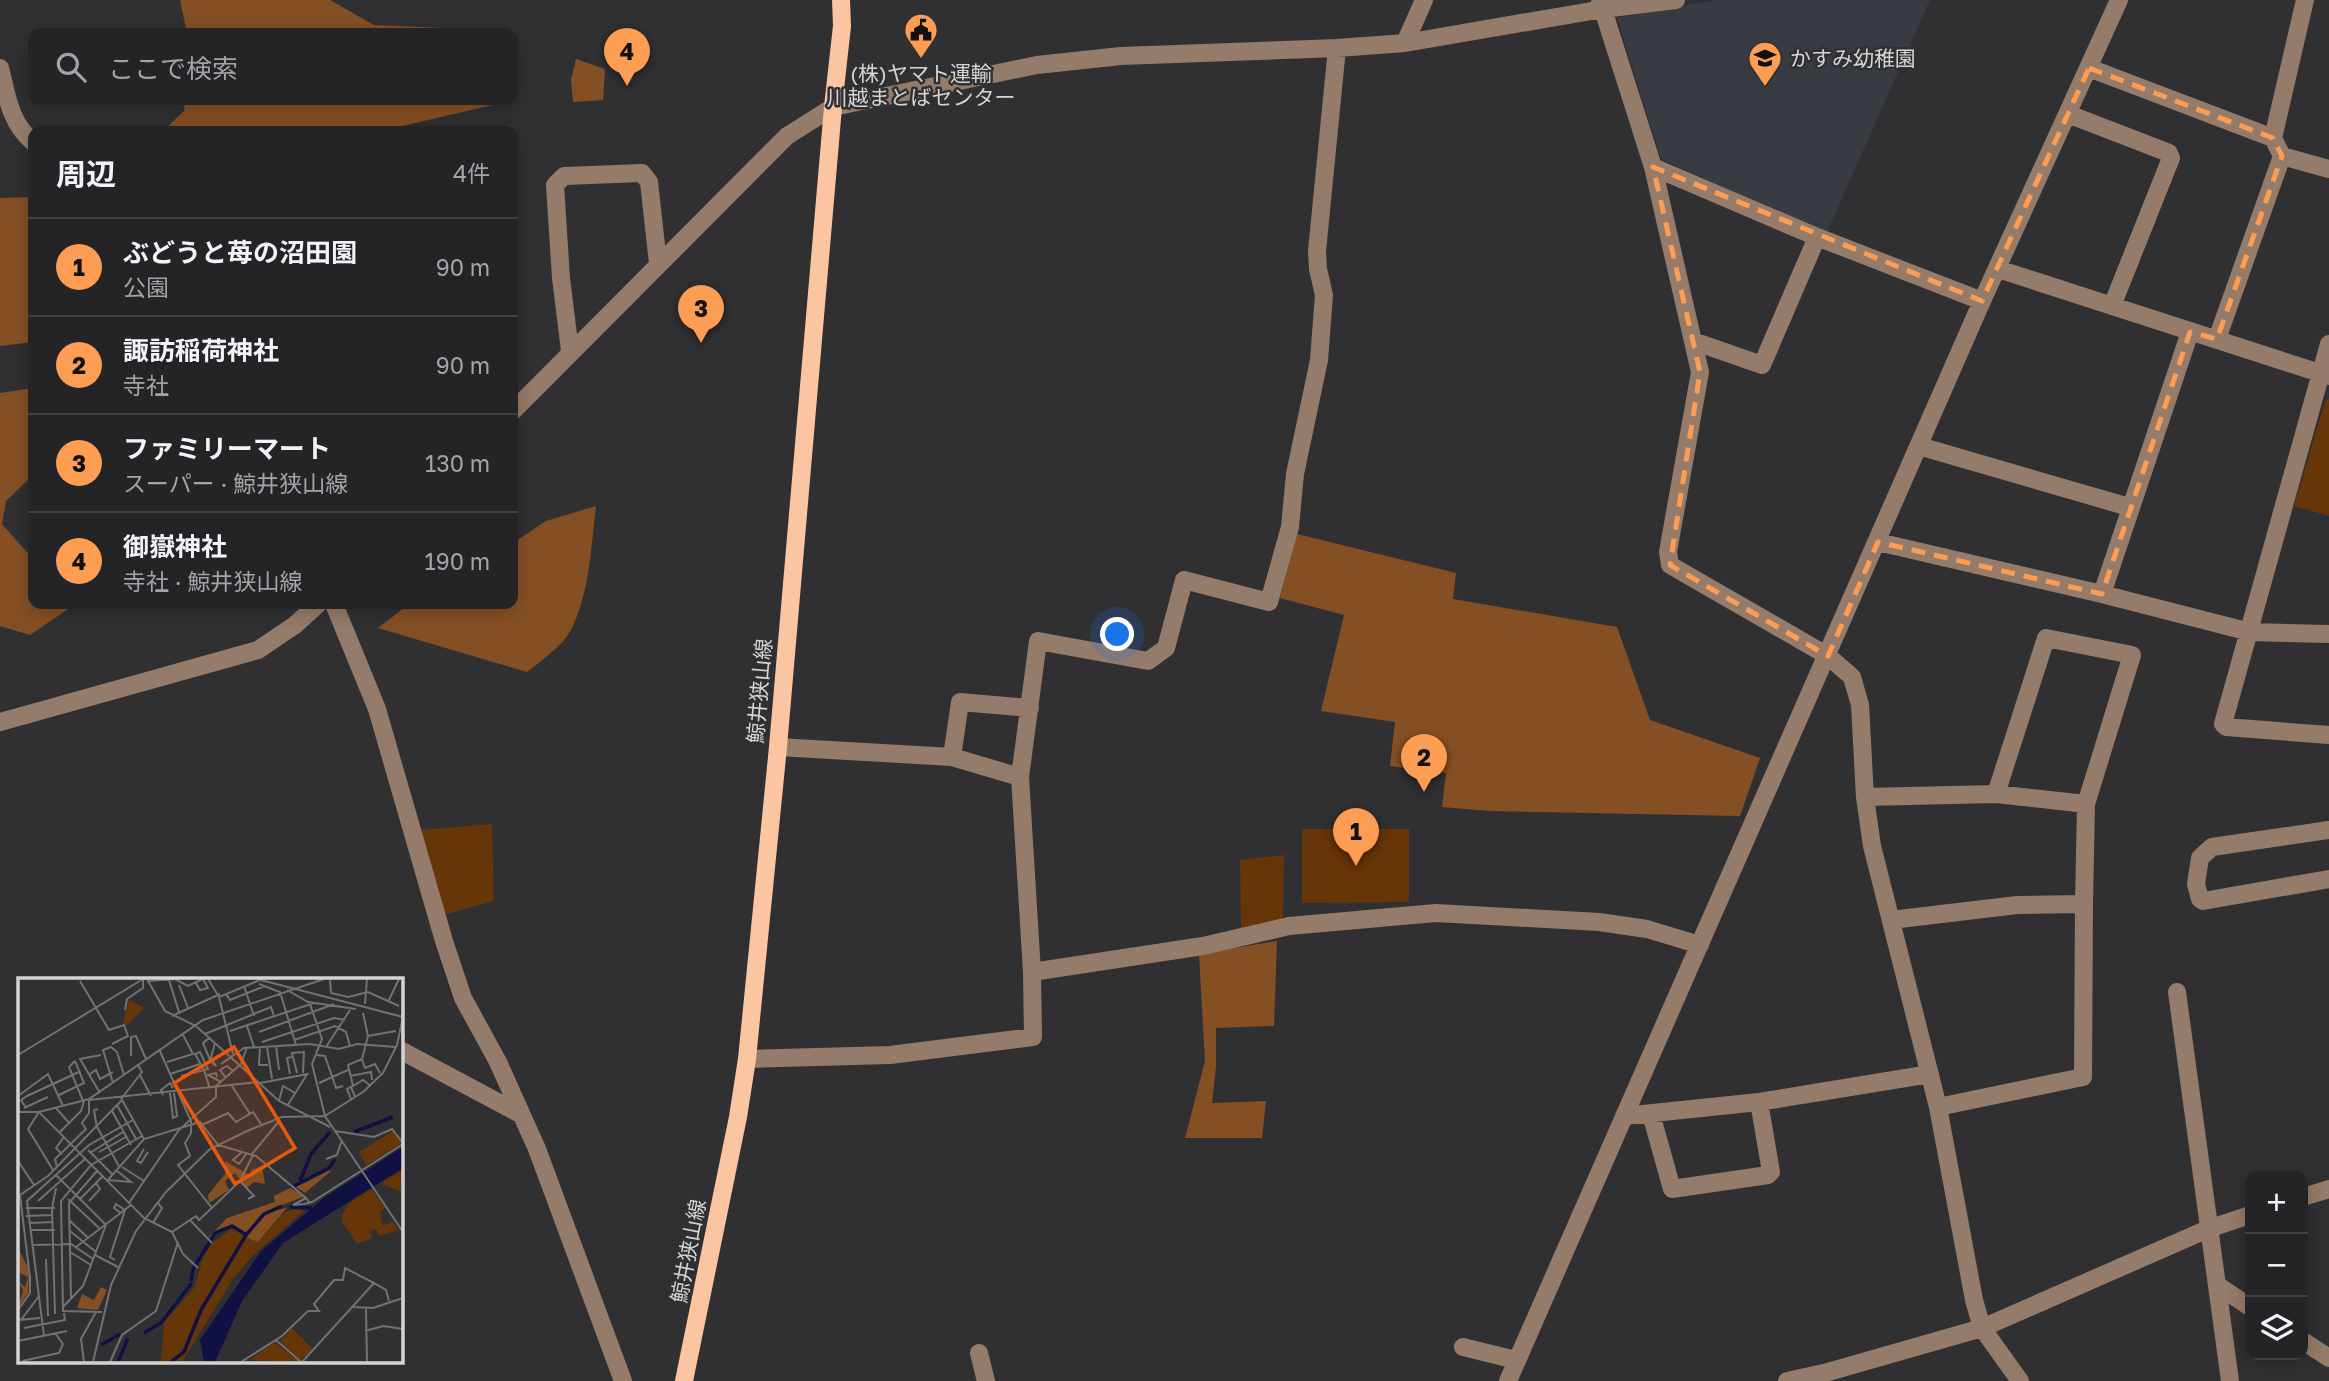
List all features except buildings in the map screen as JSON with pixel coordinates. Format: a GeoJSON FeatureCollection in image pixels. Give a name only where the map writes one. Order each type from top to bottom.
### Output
{"type":"FeatureCollection","features":[{"type":"Feature","properties":{"kind":"main road","name":"鯨井狭山線"},"geometry":{"type":"LineString","coordinates":[[684,1381],[736,1131],[747,1059],[778,747],[842,26],[841,0]]}},
{"type":"Feature","properties":{"kind":"street"},"geometry":{"type":"LineString","coordinates":[[1405,43],[1424,0]]}},
{"type":"Feature","properties":{"kind":"street"},"geometry":{"type":"LineString","coordinates":[[518,406],[787,136],[833,107],[1049,63],[1121,56],[1405,43],[1602,4],[1676,0]]}},
{"type":"Feature","properties":{"kind":"street"},"geometry":{"type":"LineString","coordinates":[[1508,1381],[1982,301],[2119,0]]}},
{"type":"Feature","properties":{"kind":"street"},"geometry":{"type":"LineString","coordinates":[[2217,339],[2282,156],[2273,138],[2305,0]]}},
{"type":"Feature","properties":{"kind":"street"},"geometry":{"type":"LineString","coordinates":[[1602,4],[1653,167],[1700,372],[1668,552],[1670,565],[1828,656],[1852,677],[1860,705],[1865,797],[1872,846],[1938,1107],[1975,1300],[1982,1328],[2020,1381]]}},
{"type":"Feature","properties":{"kind":"street"},"geometry":{"type":"LineString","coordinates":[[747,1059],[890,1055],[1033,1037],[1032,972],[1020,777],[1038,641],[1148,661],[1166,648],[1184,580],[1269,602],[1290,527],[1295,474],[1319,360],[1324,295],[1317,251],[1337,48]]}},
{"type":"Feature","properties":{"kind":"street"},"geometry":{"type":"LineString","coordinates":[[0,68],[5,111],[28,138]]}},
{"type":"Feature","properties":{"kind":"street"},"geometry":{"type":"LineString","coordinates":[[2089,68],[2273,138]]}},
{"type":"Feature","properties":{"kind":"street"},"geometry":{"type":"LineString","coordinates":[[2068,114],[2169,153],[2171,158],[2112,306]]}},
{"type":"Feature","properties":{"kind":"street"},"geometry":{"type":"LineString","coordinates":[[2282,156],[2329,169]]}},
{"type":"Feature","properties":{"kind":"street"},"geometry":{"type":"LineString","coordinates":[[1653,167],[1817,237],[1982,301]]}},
{"type":"Feature","properties":{"kind":"street"},"geometry":{"type":"LineString","coordinates":[[570,351],[561,278],[555,185],[564,177],[642,173],[649,182],[659,263]]}},
{"type":"Feature","properties":{"kind":"street"},"geometry":{"type":"LineString","coordinates":[[1693,341],[1762,365],[1817,237]]}},
{"type":"Feature","properties":{"kind":"street"},"geometry":{"type":"LineString","coordinates":[[1998,269],[2325,375]]}},
{"type":"Feature","properties":{"kind":"street"},"geometry":{"type":"LineString","coordinates":[[2102,594],[2190,331]]}},
{"type":"Feature","properties":{"kind":"street"},"geometry":{"type":"LineString","coordinates":[[2329,344],[2325,375],[2223,724],[2225,727],[2329,734]]}},
{"type":"Feature","properties":{"kind":"street"},"geometry":{"type":"LineString","coordinates":[[1919,446],[2129,507]]}},
{"type":"Feature","properties":{"kind":"street"},"geometry":{"type":"LineString","coordinates":[[1878,542],[2102,594],[2250,632],[2329,634]]}},
{"type":"Feature","properties":{"kind":"street"},"geometry":{"type":"LineString","coordinates":[[0,722],[258,650],[295,625],[313,609]]}},
{"type":"Feature","properties":{"kind":"street"},"geometry":{"type":"LineString","coordinates":[[336,609],[377,709],[444,941],[464,999],[498,1062],[537,1149],[623,1381]]}},
{"type":"Feature","properties":{"kind":"street"},"geometry":{"type":"LineString","coordinates":[[1938,1107],[2083,1077],[2086,804],[2132,655],[2046,638],[1996,794]]}},
{"type":"Feature","properties":{"kind":"street"},"geometry":{"type":"LineString","coordinates":[[952,757],[960,702],[1030,708]]}},
{"type":"Feature","properties":{"kind":"street"},"geometry":{"type":"LineString","coordinates":[[778,747],[952,757],[1020,777]]}},
{"type":"Feature","properties":{"kind":"street"},"geometry":{"type":"LineString","coordinates":[[1865,797],[1996,794],[2086,804]]}},
{"type":"Feature","properties":{"kind":"street"},"geometry":{"type":"LineString","coordinates":[[2329,830],[2212,848],[2200,858],[2196,884],[2203,901],[2329,879]]}},
{"type":"Feature","properties":{"kind":"street"},"geometry":{"type":"LineString","coordinates":[[1891,920],[2017,905],[2084,904]]}},
{"type":"Feature","properties":{"kind":"street"},"geometry":{"type":"LineString","coordinates":[[1032,972],[1203,946],[1289,926],[1436,913],[1599,922],[1647,929],[1700,945]]}},
{"type":"Feature","properties":{"kind":"street"},"geometry":{"type":"LineString","coordinates":[[2177,992],[2230,1381]]}},
{"type":"Feature","properties":{"kind":"street"},"geometry":{"type":"LineString","coordinates":[[402,1051],[522,1115]]}},
{"type":"Feature","properties":{"kind":"street"},"geometry":{"type":"LineString","coordinates":[[1624,1116],[1759,1102],[1930,1074]]}},
{"type":"Feature","properties":{"kind":"street"},"geometry":{"type":"LineString","coordinates":[[1651,1114],[1672,1189],[1768,1175],[1771,1171],[1759,1102]]}},
{"type":"Feature","properties":{"kind":"street"},"geometry":{"type":"LineString","coordinates":[[2308,1195],[2329,1189]]}},
{"type":"Feature","properties":{"kind":"street"},"geometry":{"type":"LineString","coordinates":[[1787,1381],[1828,1373],[1982,1328],[2208,1229],[2245,1217]]}},
{"type":"Feature","properties":{"kind":"street"},"geometry":{"type":"LineString","coordinates":[[2217,1285],[2245,1304]]}},
{"type":"Feature","properties":{"kind":"street"},"geometry":{"type":"LineString","coordinates":[[2308,1344],[2329,1358]]}},
{"type":"Feature","properties":{"kind":"street"},"geometry":{"type":"LineString","coordinates":[[1463,1347],[1516,1360]]}},
{"type":"Feature","properties":{"kind":"street"},"geometry":{"type":"LineString","coordinates":[[979,1353],[986,1381]]}},
{"type":"Feature","properties":{"kind":"highlighted area"},"geometry":{"type":"Polygon","coordinates":[[[2089,68],[2273,138],[2282,156],[2217,339],[2190,332],[2102,594],[1878,542],[1828,656],[1670,565],[1700,372],[1653,167],[1982,301],[2089,68]]]}},
{"type":"Feature","properties":{"kind":"shaded area"},"geometry":{"type":"Polygon","coordinates":[[[180,0],[330,0],[374,25],[443,28],[186,28],[180,0]]]}},
{"type":"Feature","properties":{"kind":"shaded area","name":"かすみ幼稚園"},"geometry":{"type":"Polygon","coordinates":[[[1716,0],[1930,0],[1826,234],[1661,159],[1617,18],[1716,0]]]}},
{"type":"Feature","properties":{"kind":"shaded area"},"geometry":{"type":"Polygon","coordinates":[[[576,59],[605,69],[603,100],[573,102],[571,80],[576,59]]]}},
{"type":"Feature","properties":{"kind":"shaded area"},"geometry":{"type":"Polygon","coordinates":[[[185,105],[493,105],[402,126],[168,126],[184,111],[185,105]]]}},
{"type":"Feature","properties":{"kind":"shaded area"},"geometry":{"type":"Polygon","coordinates":[[[28,197],[28,343],[0,346],[0,198],[28,197]]]}},
{"type":"Feature","properties":{"kind":"shaded area"},"geometry":{"type":"Polygon","coordinates":[[[28,389],[28,480],[6,501],[2,524],[28,553],[28,609],[68,609],[30,635],[0,626],[0,393],[28,389]]]}},
{"type":"Feature","properties":{"kind":"shaded area"},"geometry":{"type":"Polygon","coordinates":[[[2329,398],[2329,516],[2294,506],[2325,402],[2329,398]]]}},
{"type":"Feature","properties":{"kind":"shaded area"},"geometry":{"type":"Polygon","coordinates":[[[596,506],[589,569],[571,630],[562,642],[527,672],[378,628],[403,609],[518,609],[518,540],[546,521],[596,506]]]}},
{"type":"Feature","properties":{"kind":"shaded area"},"geometry":{"type":"Polygon","coordinates":[[[1297,534],[1456,573],[1453,599],[1617,627],[1650,720],[1760,758],[1740,816],[1490,811],[1442,807],[1446,773],[1390,766],[1395,722],[1321,711],[1344,615],[1280,598],[1297,534]]]}},
{"type":"Feature","properties":{"kind":"shaded area"},"geometry":{"type":"Polygon","coordinates":[[[492,824],[494,901],[443,915],[420,830],[492,824]]]}},
{"type":"Feature","properties":{"kind":"shaded area"},"geometry":{"type":"Polygon","coordinates":[[[1302,829],[1409,829],[1409,902],[1302,903],[1302,829]]]}},
{"type":"Feature","properties":{"kind":"shaded area"},"geometry":{"type":"Polygon","coordinates":[[[1284,855],[1283,918],[1281,921],[1241,930],[1240,860],[1284,855]]]}},
{"type":"Feature","properties":{"kind":"shaded area"},"geometry":{"type":"Polygon","coordinates":[[[1277,941],[1274,1026],[1216,1028],[1212,1103],[1266,1101],[1262,1138],[1185,1138],[1205,1061],[1199,954],[1277,941]]]}},
{"type":"Feature","properties":{"kind":"place","name":"(株)ヤマト運輸 川越まとばセンター"},"geometry":{"type":"Point","coordinates":[921,60]}},
{"type":"Feature","properties":{"kind":"place","name":"御嶽神社"},"geometry":{"type":"Point","coordinates":[627,86]}},
{"type":"Feature","properties":{"kind":"place","name":"かすみ幼稚園"},"geometry":{"type":"Point","coordinates":[1765,88]}},
{"type":"Feature","properties":{"kind":"place","name":"ファミリーマート"},"geometry":{"type":"Point","coordinates":[701,343]}},
{"type":"Feature","properties":{"kind":"place","name":"諏訪稲荷神社"},"geometry":{"type":"Point","coordinates":[1424,792]}},
{"type":"Feature","properties":{"kind":"place","name":"ぶどうと苺の沼田園"},"geometry":{"type":"Point","coordinates":[1356,866]}}]}
